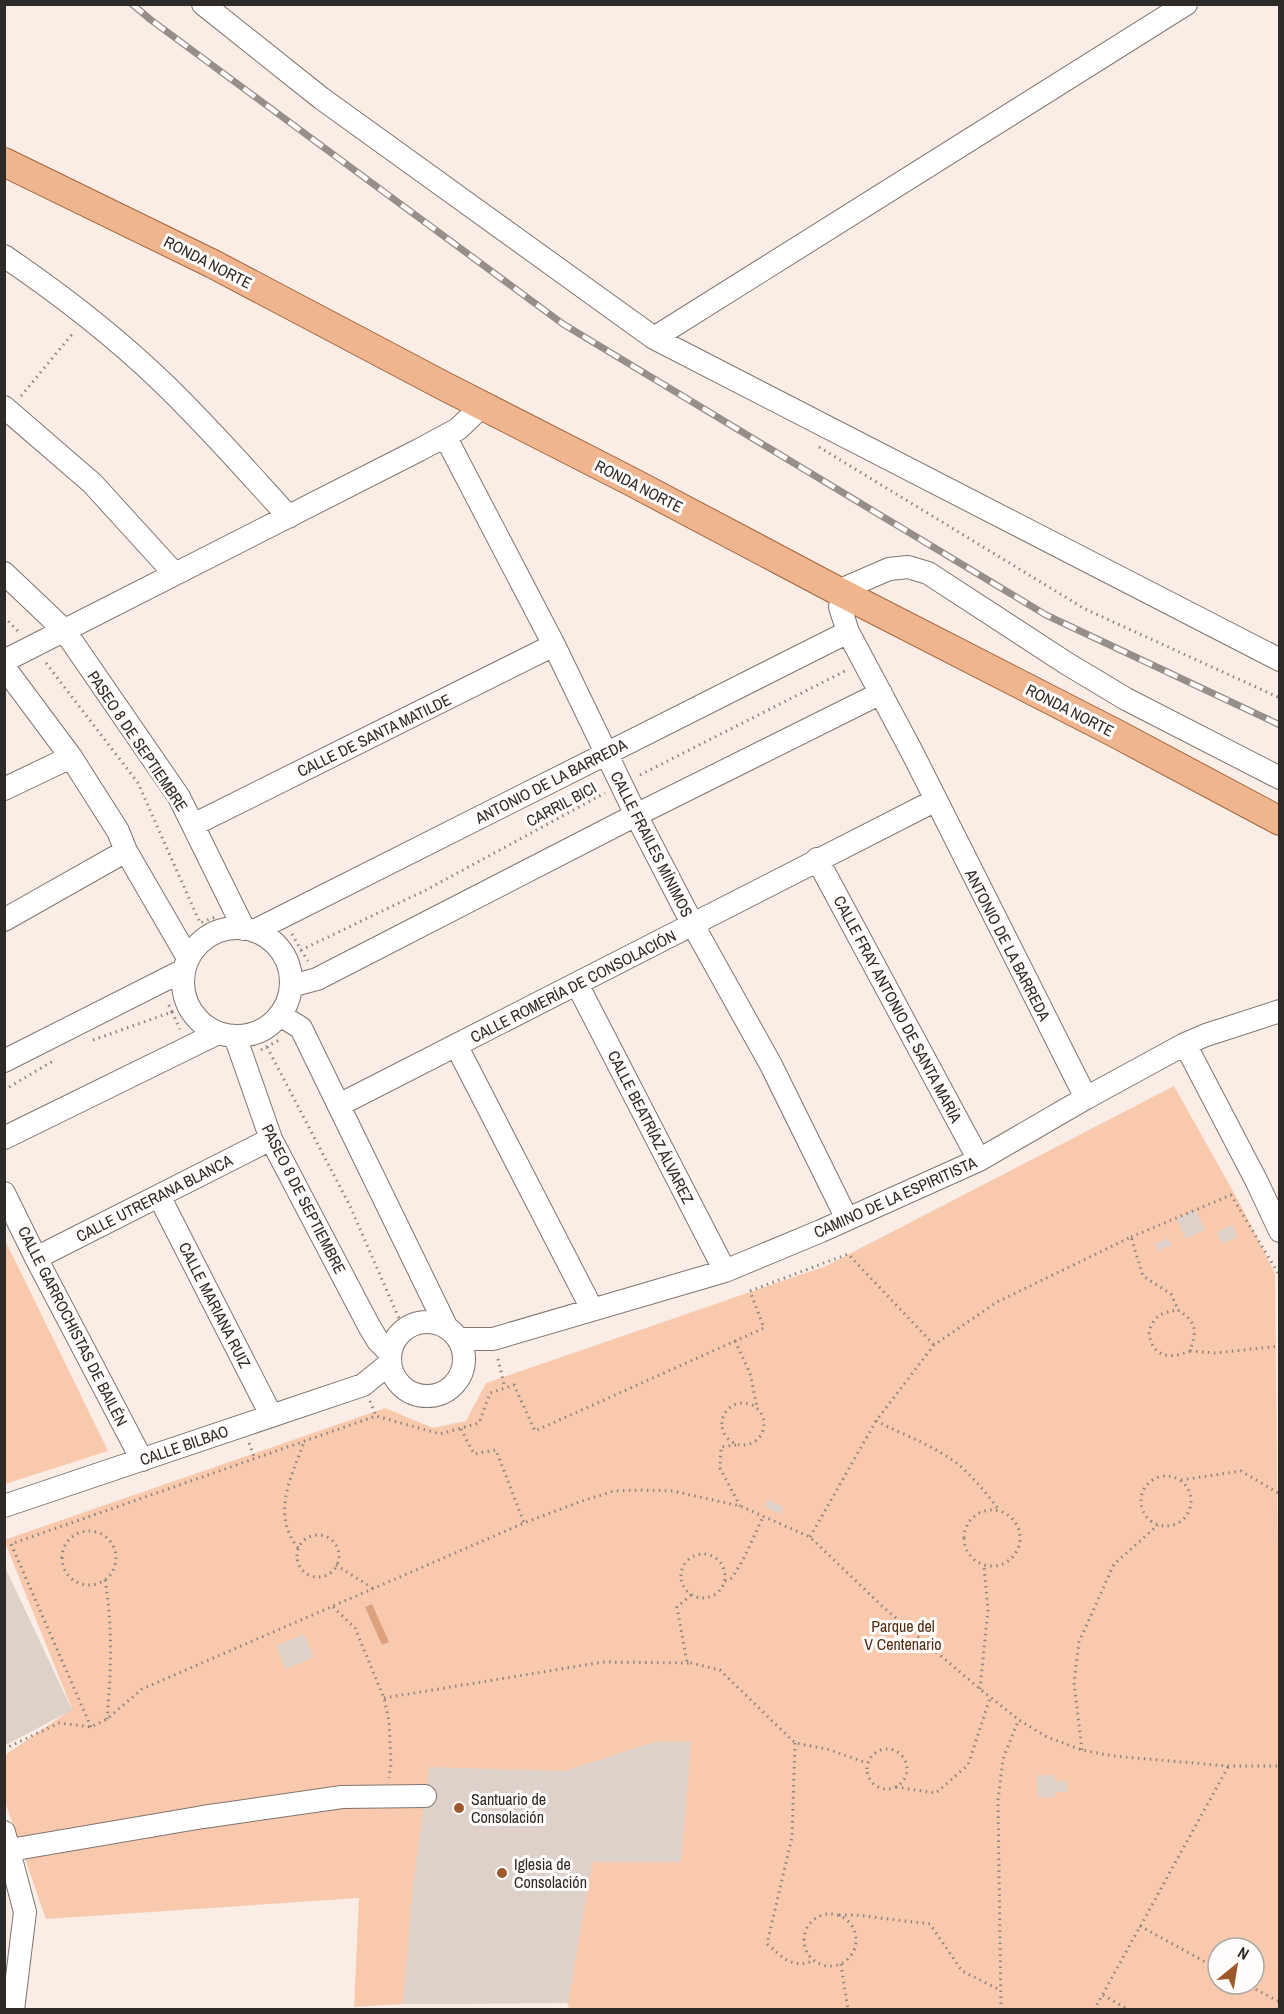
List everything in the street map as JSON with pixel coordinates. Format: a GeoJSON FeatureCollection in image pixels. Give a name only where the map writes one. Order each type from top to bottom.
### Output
{"type":"FeatureCollection","features":[{"type":"Feature","properties":{"kind":"main road","name":"RONDA NORTE"},"geometry":{"type":"LineString","coordinates":[[4,162],[213,264],[482,406],[1118,734],[1276,820]]}},
{"type":"Feature","properties":{"kind":"street"},"geometry":{"type":"LineString","coordinates":[[203,4],[321,98],[654,338],[1110,575],[1280,660]]}},
{"type":"Feature","properties":{"kind":"street"},"geometry":{"type":"LineString","coordinates":[[654,338],[1186,4]]}},
{"type":"Feature","properties":{"kind":"street"},"geometry":{"type":"LineString","coordinates":[[4,256],[87,316],[160,380],[289,517]]}},
{"type":"Feature","properties":{"kind":"street"},"geometry":{"type":"LineString","coordinates":[[4,661],[445,436],[458,429],[482,406]]}},
{"type":"Feature","properties":{"kind":"street"},"geometry":{"type":"LineString","coordinates":[[7,409],[92,483],[174,573]]}},
{"type":"Feature","properties":{"kind":"street","name":"CALLE FRAILES MÍNIMOS"},"geometry":{"type":"LineString","coordinates":[[445,436],[554,645],[636,815],[693,925],[771,1065],[847,1219]]}},
{"type":"Feature","properties":{"kind":"street"},"geometry":{"type":"LineString","coordinates":[[841,592],[889,569],[908,567],[928,573],[1126,699],[1280,778]]}},
{"type":"Feature","properties":{"kind":"street","name":"PASEO 8 DE SEPTIEMBRE"},"geometry":{"type":"LineString","coordinates":[[4,573],[64,630],[179,797],[244,924]]}},
{"type":"Feature","properties":{"kind":"street","name":"ANTONIO DE LA BARREDA"},"geometry":{"type":"LineString","coordinates":[[841,592],[840,607],[848,632],[936,800],[1086,1098]]}},
{"type":"Feature","properties":{"kind":"street","name":"ANTONIO DE LA BARREDA"},"geometry":{"type":"LineString","coordinates":[[244,924],[283,917],[848,632]]}},
{"type":"Feature","properties":{"kind":"street","name":"CALLE DE SANTA MATILDE"},"geometry":{"type":"LineString","coordinates":[[193,825],[554,645]]}},
{"type":"Feature","properties":{"kind":"street"},"geometry":{"type":"LineString","coordinates":[[4,667],[71,757],[118,831],[126,851],[186,964],[183,985],[186,1000],[193,1014],[204,1025],[232,1042]]}},
{"type":"Feature","properties":{"kind":"street"},"geometry":{"type":"LineString","coordinates":[[291,986],[317,978],[881,693]]}},
{"type":"Feature","properties":{"kind":"street"},"geometry":{"type":"LineString","coordinates":[[4,789],[71,757]]}},
{"type":"Feature","properties":{"kind":"street","name":"CALLE ROMERÍA DE CONSOLACIÓN"},"geometry":{"type":"LineString","coordinates":[[339,1105],[936,800]]}},
{"type":"Feature","properties":{"kind":"street"},"geometry":{"type":"LineString","coordinates":[[4,920],[126,851]]}},
{"type":"Feature","properties":{"kind":"street","name":"CALLE FRAY ANTONIO DE SANTA MARÍA"},"geometry":{"type":"LineString","coordinates":[[817,859],[979,1160]]}},
{"type":"Feature","properties":{"kind":"street"},"geometry":{"type":"LineString","coordinates":[[4,1060],[159,983],[186,964],[198,945],[212,935],[227,929],[244,924],[270,940],[281,953],[289,969],[291,986],[287,1001],[280,1015],[267,1027],[4,1138]]}},
{"type":"Feature","properties":{"kind":"street","name":"CALLE BEATRÍAZ ÁLVAREZ"},"geometry":{"type":"LineString","coordinates":[[577,984],[725,1271]]}},
{"type":"Feature","properties":{"kind":"street","name":"CAMINO DE LA ESPIRITISTA"},"geometry":{"type":"LineString","coordinates":[[456,1342],[493,1339],[725,1271],[979,1160],[1185,1044],[1280,1011]]}},
{"type":"Feature","properties":{"kind":"street"},"geometry":{"type":"LineString","coordinates":[[280,1015],[301,1028],[456,1342],[459,1377],[442,1392],[430,1395],[418,1394],[406,1389],[394,1376],[390,1358],[394,1341],[404,1330],[422,1322],[435,1323],[456,1342]]}},
{"type":"Feature","properties":{"kind":"street","name":"PASEO 8 DE SEPTIEMBRE"},"geometry":{"type":"LineString","coordinates":[[232,1042],[271,1139],[369,1326],[390,1358]]}},
{"type":"Feature","properties":{"kind":"street"},"geometry":{"type":"LineString","coordinates":[[1185,1044],[1272,1201],[1280,1231]]}},
{"type":"Feature","properties":{"kind":"street"},"geometry":{"type":"LineString","coordinates":[[456,1045],[592,1309]]}},
{"type":"Feature","properties":{"kind":"street","name":"CALLE UTRERANA BLANCA"},"geometry":{"type":"LineString","coordinates":[[36,1258],[271,1139]]}},
{"type":"Feature","properties":{"kind":"street","name":"CALLE GARROCHISTAS DE BAILÉN"},"geometry":{"type":"LineString","coordinates":[[4,1193],[142,1460]]}},
{"type":"Feature","properties":{"kind":"street","name":"CALLE MARIANA RUIZ"},"geometry":{"type":"LineString","coordinates":[[159,1196],[271,1415]]}},
{"type":"Feature","properties":{"kind":"street","name":"CALLE BILBAO"},"geometry":{"type":"LineString","coordinates":[[363,1385],[390,1358]]}},
{"type":"Feature","properties":{"kind":"street","name":"CALLE BILBAO"},"geometry":{"type":"LineString","coordinates":[[4,1506],[363,1385],[406,1389]]}},
{"type":"Feature","properties":{"kind":"street"},"geometry":{"type":"LineString","coordinates":[[13,2010],[15,1916],[6,1844],[342,1797],[425,1796]]}},
{"type":"Feature","properties":{"kind":"path"},"geometry":{"type":"LineString","coordinates":[[7,409],[87,316]]}},
{"type":"Feature","properties":{"kind":"path"},"geometry":{"type":"LineString","coordinates":[[4,617],[33,646],[138,783],[200,923],[244,924]]}},
{"type":"Feature","properties":{"kind":"path","name":"CARRIL BICI"},"geometry":{"type":"LineString","coordinates":[[283,917],[301,950],[426,890],[622,784],[865,662]]}},
{"type":"Feature","properties":{"kind":"path"},"geometry":{"type":"LineString","coordinates":[[86,1043],[172,1012],[159,983]]}},
{"type":"Feature","properties":{"kind":"path"},"geometry":{"type":"LineString","coordinates":[[232,1042],[267,1047],[301,1028]]}},
{"type":"Feature","properties":{"kind":"path"},"geometry":{"type":"LineString","coordinates":[[267,1047],[350,1206],[404,1330]]}},
{"type":"Feature","properties":{"kind":"path"},"geometry":{"type":"LineString","coordinates":[[4,1090],[55,1059]]}},
{"type":"Feature","properties":{"kind":"path"},"geometry":{"type":"LineString","coordinates":[[810,1537],[876,1421],[934,1345],[997,1302],[1131,1237],[1231,1195],[1280,1276]]}},
{"type":"Feature","properties":{"kind":"path"},"geometry":{"type":"LineString","coordinates":[[1131,1237],[1143,1276],[1171,1294],[1178,1310],[1191,1320],[1195,1332],[1190,1351]]}},
{"type":"Feature","properties":{"kind":"path"},"geometry":{"type":"LineString","coordinates":[[91,1727],[11,1544],[376,1416],[440,1434],[461,1429],[479,1423],[490,1393],[514,1385],[535,1431],[764,1328],[750,1291],[848,1254],[934,1345]]}},
{"type":"Feature","properties":{"kind":"path"},"geometry":{"type":"LineString","coordinates":[[1178,1310],[1157,1316],[1149,1331],[1153,1347],[1167,1356],[1190,1351],[1215,1353],[1280,1346]]}},
{"type":"Feature","properties":{"kind":"path"},"geometry":{"type":"LineString","coordinates":[[493,1339],[505,1388]]}},
{"type":"Feature","properties":{"kind":"path"},"geometry":{"type":"LineString","coordinates":[[735,1341],[750,1372],[758,1409],[764,1422],[762,1435],[755,1442],[748,1445],[721,1447],[720,1468],[740,1506]]}},
{"type":"Feature","properties":{"kind":"path"},"geometry":{"type":"LineString","coordinates":[[737,1445],[726,1436],[723,1430],[723,1417],[736,1404],[743,1403],[758,1409]]}},
{"type":"Feature","properties":{"kind":"path"},"geometry":{"type":"LineString","coordinates":[[876,1421],[938,1451],[958,1465],[978,1484],[1001,1512]]}},
{"type":"Feature","properties":{"kind":"path"},"geometry":{"type":"LineString","coordinates":[[461,1429],[474,1454],[496,1450],[524,1523]]}},
{"type":"Feature","properties":{"kind":"path"},"geometry":{"type":"LineString","coordinates":[[298,1548],[308,1538],[315,1535],[324,1536],[335,1544],[339,1554],[336,1565],[329,1574],[324,1576],[309,1575],[298,1563],[298,1548],[288,1535],[284,1501],[304,1442]]}},
{"type":"Feature","properties":{"kind":"path"},"geometry":{"type":"LineString","coordinates":[[1181,1480],[1241,1471],[1280,1494]]}},
{"type":"Feature","properties":{"kind":"path"},"geometry":{"type":"LineString","coordinates":[[1162,1476],[1175,1477],[1181,1480],[1191,1495],[1189,1512],[1176,1524],[1158,1525],[1144,1512],[1143,1492],[1150,1482],[1162,1476]]}},
{"type":"Feature","properties":{"kind":"path"},"geometry":{"type":"LineString","coordinates":[[4,1749],[59,1723],[91,1727],[107,1719],[142,1689],[524,1523],[614,1491],[640,1490],[673,1491],[740,1506],[810,1537],[882,1606],[990,1698],[1018,1720],[1047,1737],[1082,1750],[1113,1756],[1228,1766],[1280,1766]]}},
{"type":"Feature","properties":{"kind":"path"},"geometry":{"type":"LineString","coordinates":[[991,1510],[1001,1512],[1017,1525],[1020,1536],[1019,1546],[1014,1556],[1005,1563],[995,1566],[984,1565],[975,1560],[965,1544],[967,1525],[981,1512],[991,1510]]}},
{"type":"Feature","properties":{"kind":"path"},"geometry":{"type":"LineString","coordinates":[[724,1581],[732,1578],[763,1517]]}},
{"type":"Feature","properties":{"kind":"path"},"geometry":{"type":"LineString","coordinates":[[1082,1750],[1074,1682],[1079,1642],[1114,1564],[1158,1525]]}},
{"type":"Feature","properties":{"kind":"path"},"geometry":{"type":"LineString","coordinates":[[105,1580],[96,1584],[79,1584],[67,1574],[62,1564],[62,1554],[69,1539],[88,1531],[102,1535],[107,1539],[115,1554],[116,1563],[105,1580],[109,1606],[112,1664],[107,1719]]}},
{"type":"Feature","properties":{"kind":"path"},"geometry":{"type":"LineString","coordinates":[[696,1555],[711,1556],[718,1560],[724,1569],[724,1581],[720,1589],[708,1598],[691,1595],[685,1589],[680,1577],[688,1559],[696,1555]]}},
{"type":"Feature","properties":{"kind":"path"},"geometry":{"type":"LineString","coordinates":[[336,1565],[374,1589]]}},
{"type":"Feature","properties":{"kind":"path"},"geometry":{"type":"LineString","coordinates":[[980,1689],[988,1610],[984,1565]]}},
{"type":"Feature","properties":{"kind":"path"},"geometry":{"type":"LineString","coordinates":[[690,1663],[687,1662],[677,1606],[691,1595]]}},
{"type":"Feature","properties":{"kind":"path"},"geometry":{"type":"LineString","coordinates":[[333,1607],[356,1628],[384,1698],[389,1721],[391,1763],[386,1796]]}},
{"type":"Feature","properties":{"kind":"path"},"geometry":{"type":"LineString","coordinates":[[384,1698],[603,1662],[690,1663],[720,1670],[795,1743],[827,1749],[867,1763]]}},
{"type":"Feature","properties":{"kind":"path"},"geometry":{"type":"LineString","coordinates":[[896,1787],[902,1782],[907,1769],[904,1758],[894,1750],[881,1749],[874,1752],[867,1763],[866,1770],[871,1782],[884,1789],[896,1787],[936,1792],[968,1765],[990,1698]]}},
{"type":"Feature","properties":{"kind":"path"},"geometry":{"type":"LineString","coordinates":[[1001,2010],[998,1800],[1003,1760],[1018,1720]]}},
{"type":"Feature","properties":{"kind":"path"},"geometry":{"type":"LineString","coordinates":[[795,1743],[792,1837],[767,1944],[789,1962],[802,1964],[813,1961]]}},
{"type":"Feature","properties":{"kind":"path"},"geometry":{"type":"LineString","coordinates":[[1095,2010],[1228,1766]]}},
{"type":"Feature","properties":{"kind":"path"},"geometry":{"type":"LineString","coordinates":[[839,1916],[853,1927],[856,1939],[855,1948],[848,1960],[840,1964],[830,1967],[813,1961],[803,1943],[806,1929],[813,1919],[821,1915],[856,1915],[930,1924],[962,1971],[1001,1990]]}},
{"type":"Feature","properties":{"kind":"path"},"geometry":{"type":"LineString","coordinates":[[1140,1926],[1206,1962]]}},
{"type":"Feature","properties":{"kind":"path"},"geometry":{"type":"LineString","coordinates":[[840,1964],[848,2010]]}},
{"type":"Feature","properties":{"kind":"path"},"geometry":{"type":"LineString","coordinates":[[1103,1995],[1129,2010]]}},
{"type":"Feature","properties":{"kind":"path"},"geometry":{"type":"LineString","coordinates":[[1266,1995],[1280,2002]]}},
{"type":"Feature","properties":{"kind":"green space","name":"Parque del V Centenario"},"geometry":{"type":"Polygon","coordinates":[[[1174,1086],[1239,1202],[1275,1273],[1279,1642],[1279,2009],[570,2010],[567,2003],[403,2004],[354,2007],[359,1898],[46,1919],[5,1802],[5,1755],[72,1709],[4,1540],[385,1408],[433,1428],[466,1421],[486,1383],[826,1266],[1174,1086]]]}},
{"type":"Feature","properties":{"kind":"green space"},"geometry":{"type":"Polygon","coordinates":[[[5,1240],[108,1451],[4,1484],[5,1240]]]}},
{"type":"Feature","properties":{"kind":"shaded area"},"geometry":{"type":"Polygon","coordinates":[[[372,1604],[389,1642],[382,1645],[365,1607],[372,1604]]]}},
{"type":"Feature","properties":{"kind":"building"},"geometry":{"type":"Polygon","coordinates":[[[1195,1210],[1205,1229],[1186,1239],[1176,1219],[1195,1210]]]}},
{"type":"Feature","properties":{"kind":"building"},"geometry":{"type":"Polygon","coordinates":[[[1232,1225],[1238,1236],[1223,1244],[1217,1232],[1232,1225]]]}},
{"type":"Feature","properties":{"kind":"building"},"geometry":{"type":"Polygon","coordinates":[[[1168,1238],[1171,1245],[1158,1251],[1155,1244],[1168,1238]]]}},
{"type":"Feature","properties":{"kind":"building"},"geometry":{"type":"Polygon","coordinates":[[[768,1499],[783,1507],[780,1514],[764,1506],[768,1499]]]}},
{"type":"Feature","properties":{"kind":"building"},"geometry":{"type":"Polygon","coordinates":[[[4,1565],[72,1710],[4,1746],[4,1565]]]}},
{"type":"Feature","properties":{"kind":"building"},"geometry":{"type":"Polygon","coordinates":[[[304,1634],[314,1657],[286,1669],[276,1646],[304,1634]]]}},
{"type":"Feature","properties":{"kind":"building","name":"Iglesia de Consolación"},"geometry":{"type":"Polygon","coordinates":[[[654,1742],[691,1742],[681,1862],[592,1862],[568,2003],[403,2004],[413,1884],[429,1767],[564,1771],[654,1742]]]}},
{"type":"Feature","properties":{"kind":"building"},"geometry":{"type":"Polygon","coordinates":[[[1037,1775],[1054,1775],[1055,1782],[1067,1781],[1068,1792],[1055,1792],[1055,1797],[1038,1798],[1037,1775]]]}},
{"type":"Feature","properties":{"kind":"railway"},"geometry":{"type":"LineString","coordinates":[[132,4],[563,324],[1046,615],[1280,725]]}},
{"type":"Feature","properties":{"kind":"place","name":"Santuario de Consolación"},"geometry":{"type":"Point","coordinates":[459,1808]}},
{"type":"Feature","properties":{"kind":"place","name":"Iglesia de Consolación"},"geometry":{"type":"Point","coordinates":[502,1873]}}]}
